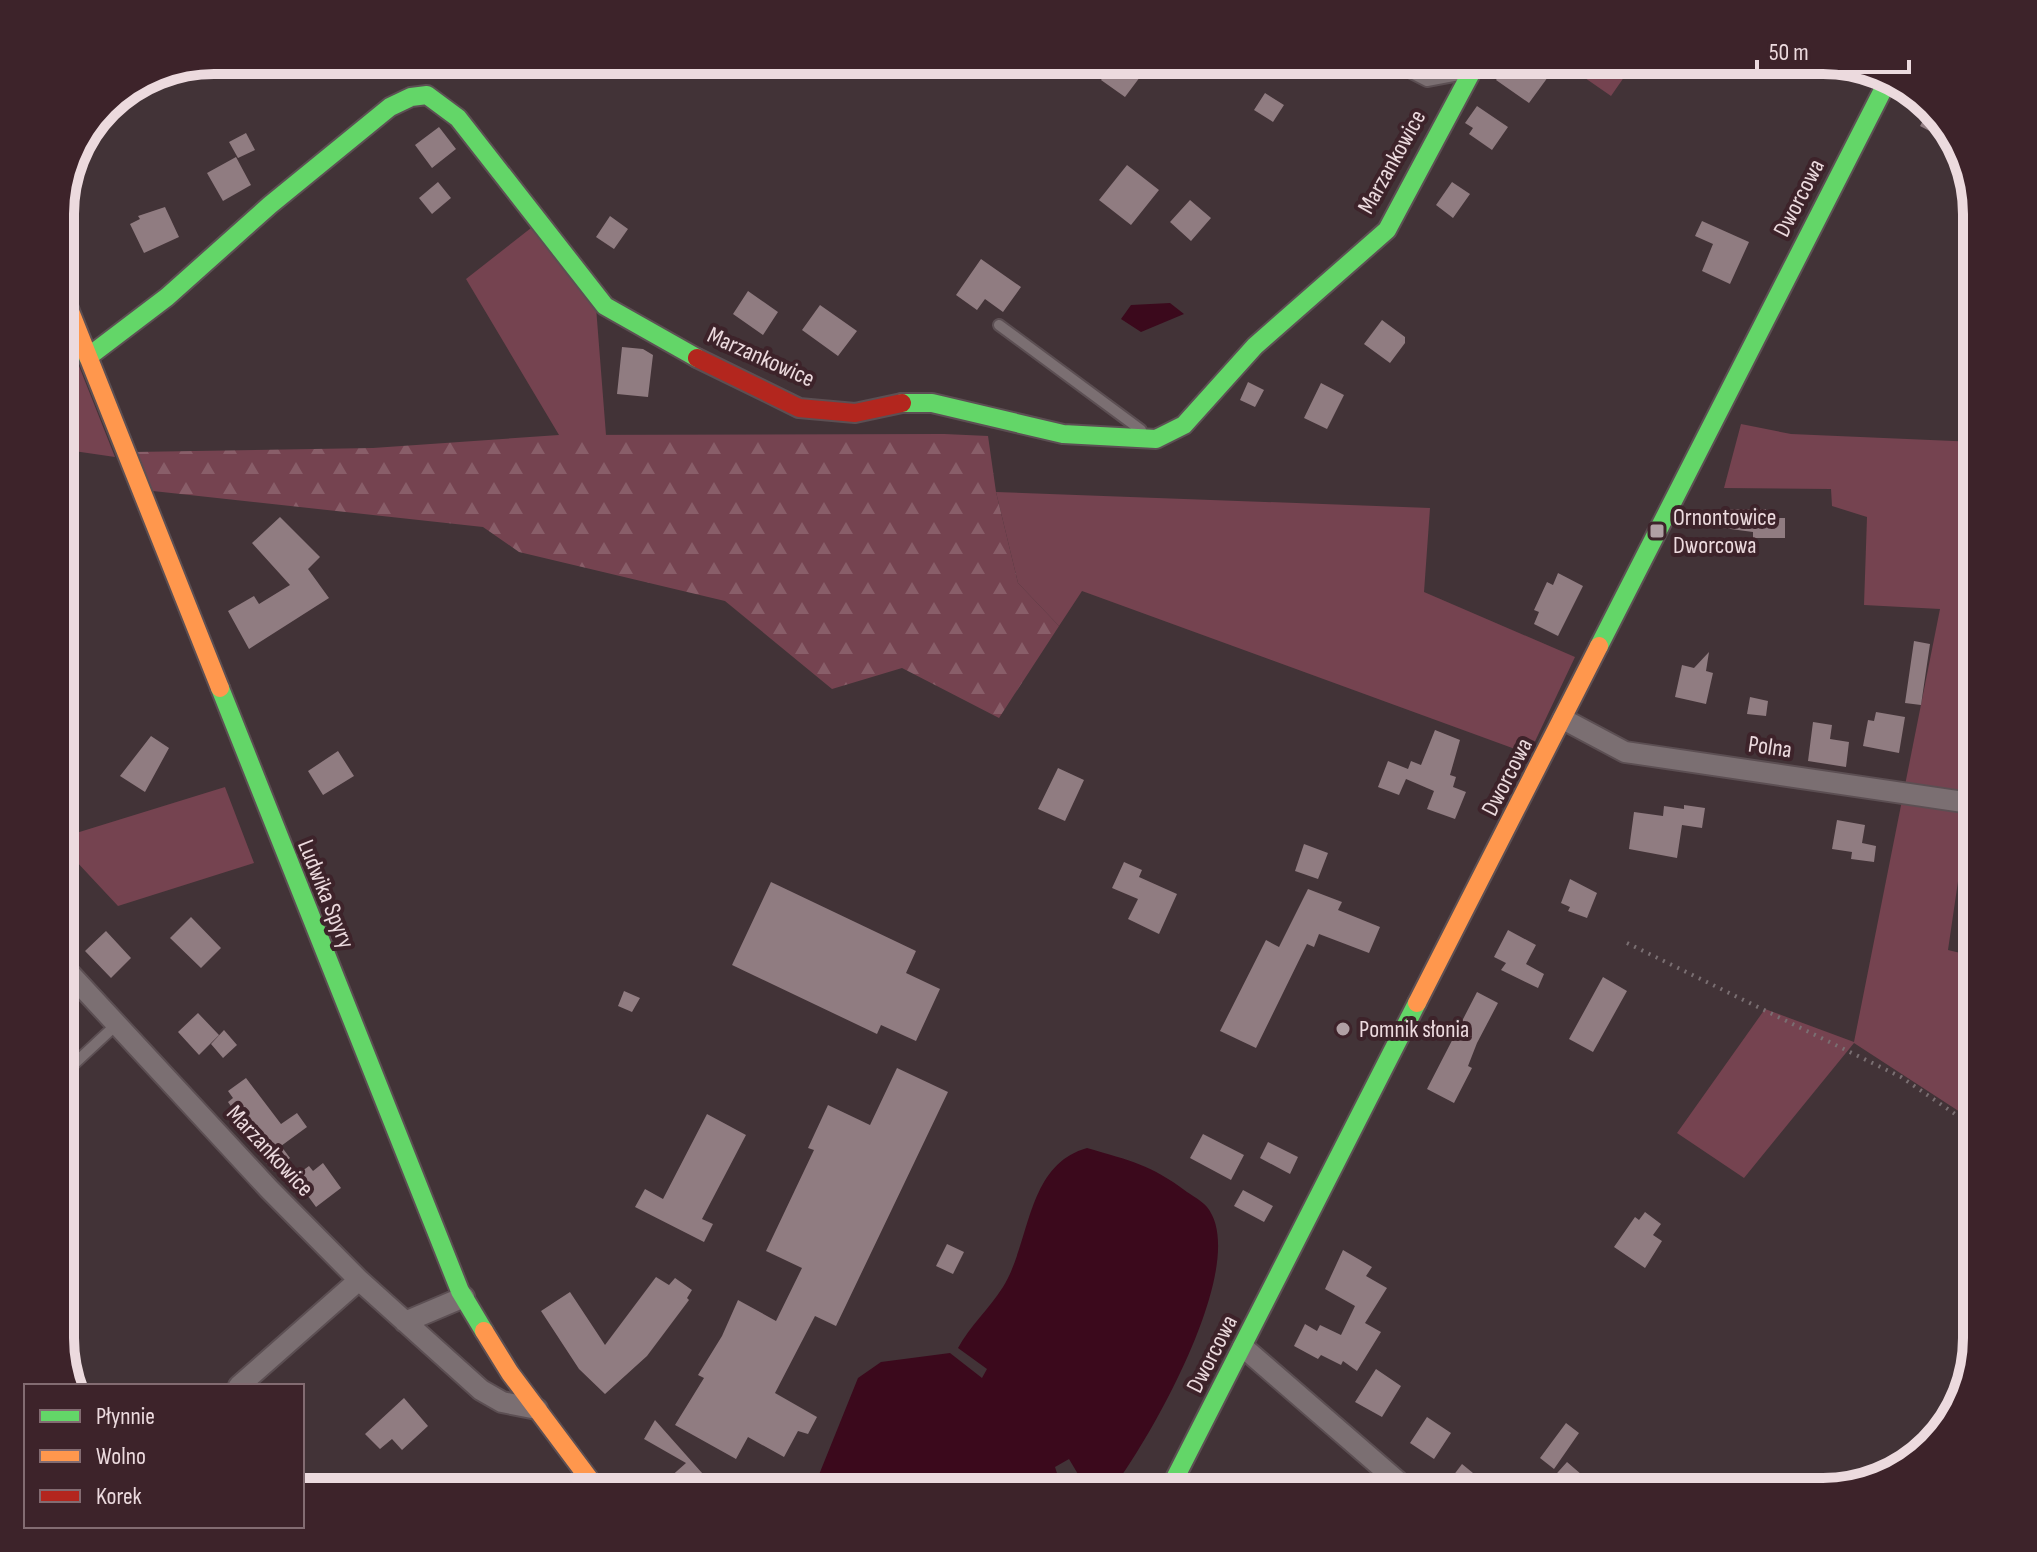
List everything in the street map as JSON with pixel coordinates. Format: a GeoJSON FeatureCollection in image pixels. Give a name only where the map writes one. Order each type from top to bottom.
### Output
{"type":"FeatureCollection","features":[{"type":"Feature","properties":{"kind":"street","name":"Marzankowice"},"geometry":{"type":"LineString","coordinates":[[88,357],[167,297],[270,205],[390,107],[406,97],[424,93],[443,103],[458,118],[605,306],[664,342],[799,408],[855,413],[893,403],[932,403],[1063,434],[1156,439],[1184,425],[1255,346],[1387,230],[1470,74]]}},
{"type":"Feature","properties":{"kind":"street","name":"Dworcowa"},"geometry":{"type":"LineString","coordinates":[[1175,1478],[1884,88]]}},
{"type":"Feature","properties":{"kind":"street","name":"Ludwika Spyry"},"geometry":{"type":"LineString","coordinates":[[74,322],[434,1231],[464,1297],[537,1409],[589,1478]]}},
{"type":"Feature","properties":{"kind":"street","name":"Polna"},"geometry":{"type":"LineString","coordinates":[[1563,719],[1625,752],[1963,802]]}},
{"type":"Feature","properties":{"kind":"street","name":"Marzankowice"},"geometry":{"type":"LineString","coordinates":[[74,977],[269,1189],[359,1280],[481,1390],[502,1402],[537,1409]]}},
{"type":"Feature","properties":{"kind":"street"},"geometry":{"type":"LineString","coordinates":[[241,1384],[359,1280]]}},
{"type":"Feature","properties":{"kind":"street"},"geometry":{"type":"LineString","coordinates":[[405,1322],[464,1297]]}},
{"type":"Feature","properties":{"kind":"street"},"geometry":{"type":"LineString","coordinates":[[1243,1347],[1394,1478]]}},
{"type":"Feature","properties":{"kind":"lane"},"geometry":{"type":"LineString","coordinates":[[1413,74],[1427,81],[1449,74]]}},
{"type":"Feature","properties":{"kind":"lane"},"geometry":{"type":"LineString","coordinates":[[999,325],[1122,418],[1156,439]]}},
{"type":"Feature","properties":{"kind":"lane"},"geometry":{"type":"LineString","coordinates":[[74,1064],[118,1023]]}},
{"type":"Feature","properties":{"kind":"path"},"geometry":{"type":"LineString","coordinates":[[1627,943],[1901,1077],[1963,1119]]}},
{"type":"Feature","properties":{"kind":"green space"},"geometry":{"type":"Polygon","coordinates":[[[1579,74],[1626,74],[1611,96],[1579,74]]]}},
{"type":"Feature","properties":{"kind":"green space"},"geometry":{"type":"Polygon","coordinates":[[[531,228],[596,307],[606,435],[559,435],[466,279],[531,228]]]}},
{"type":"Feature","properties":{"kind":"green space"},"geometry":{"type":"Polygon","coordinates":[[[74,353],[115,457],[74,451],[74,353]]]}},
{"type":"Feature","properties":{"kind":"green space"},"geometry":{"type":"Polygon","coordinates":[[[1741,424],[1791,434],[1963,441],[1963,847],[1948,950],[1963,954],[1963,1114],[1854,1043],[1744,1178],[1677,1133],[1765,1009],[1854,1042],[1940,609],[1864,605],[1867,517],[1832,506],[1831,489],[1724,488],[1741,424]]]}},
{"type":"Feature","properties":{"kind":"green space"},"geometry":{"type":"Polygon","coordinates":[[[559,435],[988,436],[996,492],[1018,583],[1059,626],[999,718],[902,668],[832,689],[725,601],[519,552],[483,527],[153,491],[134,452],[373,448],[559,435]]]}},
{"type":"Feature","properties":{"kind":"green space"},"geometry":{"type":"Polygon","coordinates":[[[996,492],[1430,508],[1424,592],[1575,657],[1529,754],[1082,591],[1059,626],[1018,583],[996,492]]]}},
{"type":"Feature","properties":{"kind":"green space"},"geometry":{"type":"Polygon","coordinates":[[[225,787],[254,863],[118,906],[74,859],[74,834],[225,787]]]}},
{"type":"Feature","properties":{"kind":"shaded area"},"geometry":{"type":"Polygon","coordinates":[[[1170,303],[1184,314],[1141,332],[1121,319],[1131,305],[1170,303]]]}},
{"type":"Feature","properties":{"kind":"shaded area"},"geometry":{"type":"Polygon","coordinates":[[[1087,1148],[1140,1164],[1162,1175],[1207,1207],[1217,1233],[1216,1268],[1206,1309],[1190,1352],[1148,1435],[1120,1478],[1080,1478],[1069,1459],[1055,1467],[1059,1478],[818,1478],[858,1378],[881,1362],[950,1353],[982,1378],[987,1369],[958,1348],[1003,1287],[1041,1188],[1052,1171],[1067,1157],[1087,1148]]]}},
{"type":"Feature","properties":{"kind":"building"},"geometry":{"type":"Polygon","coordinates":[[[1105,74],[1142,74],[1125,97],[1101,80],[1105,74]]]}},
{"type":"Feature","properties":{"kind":"building"},"geometry":{"type":"Polygon","coordinates":[[[1500,74],[1544,74],[1548,77],[1529,103],[1496,80],[1500,74]]]}},
{"type":"Feature","properties":{"kind":"building"},"geometry":{"type":"Polygon","coordinates":[[[1265,93],[1284,105],[1273,122],[1254,110],[1265,93]]]}},
{"type":"Feature","properties":{"kind":"building"},"geometry":{"type":"Polygon","coordinates":[[[1477,106],[1508,127],[1492,150],[1469,134],[1473,128],[1465,123],[1477,106]]]}},
{"type":"Feature","properties":{"kind":"building"},"geometry":{"type":"Polygon","coordinates":[[[1924,118],[1939,136],[1920,126],[1924,118]]]}},
{"type":"Feature","properties":{"kind":"building"},"geometry":{"type":"Polygon","coordinates":[[[439,127],[456,149],[432,168],[415,145],[439,127]]]}},
{"type":"Feature","properties":{"kind":"building"},"geometry":{"type":"Polygon","coordinates":[[[246,133],[255,150],[238,158],[229,142],[246,133]]]}},
{"type":"Feature","properties":{"kind":"building"},"geometry":{"type":"Polygon","coordinates":[[[236,157],[251,185],[223,201],[207,173],[236,157]]]}},
{"type":"Feature","properties":{"kind":"building"},"geometry":{"type":"Polygon","coordinates":[[[1127,165],[1159,190],[1131,225],[1099,200],[1127,165]]]}},
{"type":"Feature","properties":{"kind":"building"},"geometry":{"type":"Polygon","coordinates":[[[438,182],[451,198],[432,214],[419,198],[438,182]]]}},
{"type":"Feature","properties":{"kind":"building"},"geometry":{"type":"Polygon","coordinates":[[[1452,182],[1470,194],[1453,218],[1436,205],[1452,182]]]}},
{"type":"Feature","properties":{"kind":"building"},"geometry":{"type":"Polygon","coordinates":[[[1190,200],[1211,218],[1191,241],[1170,222],[1190,200]]]}},
{"type":"Feature","properties":{"kind":"building"},"geometry":{"type":"Polygon","coordinates":[[[165,207],[179,237],[144,253],[130,224],[140,219],[138,216],[165,207]]]}},
{"type":"Feature","properties":{"kind":"building"},"geometry":{"type":"Polygon","coordinates":[[[610,216],[628,229],[614,249],[596,237],[610,216]]]}},
{"type":"Feature","properties":{"kind":"building"},"geometry":{"type":"Polygon","coordinates":[[[1702,221],[1749,242],[1730,284],[1702,271],[1713,244],[1695,236],[1702,221]]]}},
{"type":"Feature","properties":{"kind":"building"},"geometry":{"type":"Polygon","coordinates":[[[981,259],[1021,287],[1003,312],[985,299],[977,310],[956,295],[981,259]]]}},
{"type":"Feature","properties":{"kind":"building"},"geometry":{"type":"Polygon","coordinates":[[[748,291],[778,312],[763,335],[733,314],[748,291]]]}},
{"type":"Feature","properties":{"kind":"building"},"geometry":{"type":"Polygon","coordinates":[[[820,305],[857,331],[838,356],[802,330],[820,305]]]}},
{"type":"Feature","properties":{"kind":"building"},"geometry":{"type":"Polygon","coordinates":[[[1382,320],[1405,337],[1405,343],[1390,363],[1364,344],[1382,320]]]}},
{"type":"Feature","properties":{"kind":"building"},"geometry":{"type":"Polygon","coordinates":[[[622,347],[643,349],[653,355],[648,397],[617,394],[622,347]]]}},
{"type":"Feature","properties":{"kind":"building"},"geometry":{"type":"Polygon","coordinates":[[[1248,382],[1264,390],[1255,407],[1240,400],[1248,382]]]}},
{"type":"Feature","properties":{"kind":"building"},"geometry":{"type":"Polygon","coordinates":[[[1321,383],[1344,395],[1327,429],[1304,418],[1321,383]]]}},
{"type":"Feature","properties":{"kind":"building"},"geometry":{"type":"Polygon","coordinates":[[[1723,509],[1766,509],[1766,518],[1785,518],[1785,538],[1753,538],[1753,532],[1723,528],[1723,509]]]}},
{"type":"Feature","properties":{"kind":"building"},"geometry":{"type":"Polygon","coordinates":[[[280,517],[320,557],[308,569],[329,598],[249,649],[228,611],[254,596],[259,604],[290,585],[252,543],[280,517]]]}},
{"type":"Feature","properties":{"kind":"building"},"geometry":{"type":"Polygon","coordinates":[[[1558,573],[1583,586],[1558,636],[1534,624],[1539,612],[1534,610],[1547,582],[1553,585],[1558,573]]]}},
{"type":"Feature","properties":{"kind":"building"},"geometry":{"type":"Polygon","coordinates":[[[1914,641],[1930,644],[1921,705],[1905,703],[1914,641]]]}},
{"type":"Feature","properties":{"kind":"building"},"geometry":{"type":"Polygon","coordinates":[[[1709,652],[1706,671],[1713,673],[1706,704],[1675,697],[1682,665],[1694,668],[1709,652]]]}},
{"type":"Feature","properties":{"kind":"building"},"geometry":{"type":"Polygon","coordinates":[[[1750,697],[1768,701],[1766,716],[1747,714],[1750,697]]]}},
{"type":"Feature","properties":{"kind":"building"},"geometry":{"type":"Polygon","coordinates":[[[1876,712],[1905,717],[1899,753],[1863,746],[1868,720],[1874,721],[1876,712]]]}},
{"type":"Feature","properties":{"kind":"building"},"geometry":{"type":"Polygon","coordinates":[[[1813,722],[1832,725],[1830,739],[1849,742],[1846,767],[1808,761],[1813,722]]]}},
{"type":"Feature","properties":{"kind":"building"},"geometry":{"type":"Polygon","coordinates":[[[1435,730],[1460,740],[1450,775],[1456,777],[1453,787],[1466,792],[1455,819],[1427,809],[1434,791],[1406,779],[1399,795],[1378,787],[1388,761],[1408,769],[1411,761],[1421,765],[1435,730]]]}},
{"type":"Feature","properties":{"kind":"building"},"geometry":{"type":"Polygon","coordinates":[[[151,736],[169,748],[145,792],[120,776],[151,736]]]}},
{"type":"Feature","properties":{"kind":"building"},"geometry":{"type":"Polygon","coordinates":[[[338,751],[354,776],[323,795],[308,771],[338,751]]]}},
{"type":"Feature","properties":{"kind":"building"},"geometry":{"type":"Polygon","coordinates":[[[1058,768],[1084,780],[1065,821],[1038,809],[1058,768]]]}},
{"type":"Feature","properties":{"kind":"building"},"geometry":{"type":"Polygon","coordinates":[[[1684,805],[1705,808],[1702,828],[1682,825],[1677,858],[1629,849],[1634,812],[1663,816],[1664,806],[1684,809],[1684,805]]]}},
{"type":"Feature","properties":{"kind":"building"},"geometry":{"type":"Polygon","coordinates":[[[1837,820],[1865,825],[1862,843],[1876,846],[1874,862],[1851,859],[1852,852],[1832,849],[1837,820]]]}},
{"type":"Feature","properties":{"kind":"building"},"geometry":{"type":"Polygon","coordinates":[[[1304,844],[1328,853],[1318,879],[1295,871],[1304,844]]]}},
{"type":"Feature","properties":{"kind":"building"},"geometry":{"type":"Polygon","coordinates":[[[1124,862],[1142,870],[1139,877],[1177,894],[1159,934],[1128,919],[1138,899],[1112,888],[1124,862]]]}},
{"type":"Feature","properties":{"kind":"building"},"geometry":{"type":"Polygon","coordinates":[[[1570,879],[1597,893],[1587,918],[1568,911],[1570,907],[1561,903],[1570,879]]]}},
{"type":"Feature","properties":{"kind":"building"},"geometry":{"type":"Polygon","coordinates":[[[771,882],[916,951],[906,973],[940,989],[916,1041],[881,1025],[877,1034],[732,965],[771,882]]]}},
{"type":"Feature","properties":{"kind":"building"},"geometry":{"type":"Polygon","coordinates":[[[1308,889],[1342,902],[1338,910],[1380,927],[1369,953],[1319,934],[1314,947],[1307,944],[1256,1048],[1220,1031],[1266,940],[1279,947],[1308,889]]]}},
{"type":"Feature","properties":{"kind":"building"},"geometry":{"type":"Polygon","coordinates":[[[191,917],[221,948],[201,968],[170,938],[191,917]]]}},
{"type":"Feature","properties":{"kind":"building"},"geometry":{"type":"Polygon","coordinates":[[[1508,930],[1536,945],[1526,964],[1544,974],[1538,988],[1501,970],[1506,963],[1494,957],[1508,930]]]}},
{"type":"Feature","properties":{"kind":"building"},"geometry":{"type":"Polygon","coordinates":[[[106,931],[131,958],[111,978],[85,951],[106,931]]]}},
{"type":"Feature","properties":{"kind":"building"},"geometry":{"type":"Polygon","coordinates":[[[1603,977],[1627,991],[1593,1052],[1569,1039],[1603,977]]]}},
{"type":"Feature","properties":{"kind":"building"},"geometry":{"type":"Polygon","coordinates":[[[624,991],[640,998],[632,1012],[618,1006],[624,991]]]}},
{"type":"Feature","properties":{"kind":"building"},"geometry":{"type":"Polygon","coordinates":[[[1477,992],[1498,1003],[1477,1043],[1468,1066],[1472,1068],[1454,1103],[1427,1089],[1477,992]]]}},
{"type":"Feature","properties":{"kind":"building"},"geometry":{"type":"Polygon","coordinates":[[[198,1013],[219,1035],[199,1055],[178,1032],[198,1013]]]}},
{"type":"Feature","properties":{"kind":"building"},"geometry":{"type":"Polygon","coordinates":[[[224,1030],[237,1045],[223,1058],[211,1044],[224,1030]]]}},
{"type":"Feature","properties":{"kind":"building"},"geometry":{"type":"Polygon","coordinates":[[[897,1068],[948,1092],[836,1326],[815,1316],[775,1393],[817,1417],[808,1434],[798,1431],[784,1457],[748,1437],[736,1459],[675,1425],[704,1378],[698,1375],[722,1336],[738,1300],[776,1321],[802,1268],[766,1251],[814,1150],[808,1148],[828,1105],[870,1125],[897,1068]]]}},
{"type":"Feature","properties":{"kind":"building"},"geometry":{"type":"Polygon","coordinates":[[[246,1078],[281,1124],[297,1113],[307,1127],[281,1146],[290,1158],[273,1171],[254,1148],[258,1145],[228,1102],[233,1098],[228,1091],[246,1078]]]}},
{"type":"Feature","properties":{"kind":"building"},"geometry":{"type":"Polygon","coordinates":[[[707,1114],[746,1135],[702,1219],[713,1224],[704,1242],[635,1207],[645,1189],[663,1199],[707,1114]]]}},
{"type":"Feature","properties":{"kind":"building"},"geometry":{"type":"Polygon","coordinates":[[[1203,1134],[1244,1155],[1231,1180],[1190,1158],[1203,1134]]]}},
{"type":"Feature","properties":{"kind":"building"},"geometry":{"type":"Polygon","coordinates":[[[1268,1142],[1298,1157],[1290,1174],[1260,1158],[1268,1142]]]}},
{"type":"Feature","properties":{"kind":"building"},"geometry":{"type":"Polygon","coordinates":[[[323,1163],[341,1188],[316,1207],[294,1177],[309,1166],[313,1171],[323,1163]]]}},
{"type":"Feature","properties":{"kind":"building"},"geometry":{"type":"Polygon","coordinates":[[[1243,1190],[1273,1206],[1264,1222],[1234,1206],[1243,1190]]]}},
{"type":"Feature","properties":{"kind":"building"},"geometry":{"type":"Polygon","coordinates":[[[1645,1212],[1661,1224],[1653,1235],[1662,1241],[1645,1268],[1614,1247],[1635,1217],[1639,1220],[1645,1212]]]}},
{"type":"Feature","properties":{"kind":"building"},"geometry":{"type":"Polygon","coordinates":[[[947,1244],[964,1252],[953,1274],[936,1266],[947,1244]]]}},
{"type":"Feature","properties":{"kind":"building"},"geometry":{"type":"Polygon","coordinates":[[[1343,1250],[1372,1267],[1366,1276],[1387,1288],[1365,1323],[1381,1332],[1357,1371],[1343,1361],[1341,1365],[1321,1355],[1318,1359],[1294,1346],[1305,1324],[1317,1331],[1320,1325],[1341,1335],[1355,1306],[1325,1289],[1343,1250]]]}},
{"type":"Feature","properties":{"kind":"building"},"geometry":{"type":"Polygon","coordinates":[[[656,1277],[669,1285],[675,1278],[692,1290],[687,1298],[689,1300],[647,1356],[605,1394],[579,1369],[541,1311],[570,1292],[605,1345],[656,1277]]]}},
{"type":"Feature","properties":{"kind":"building"},"geometry":{"type":"Polygon","coordinates":[[[1376,1369],[1401,1386],[1382,1417],[1355,1402],[1376,1369]]]}},
{"type":"Feature","properties":{"kind":"building"},"geometry":{"type":"Polygon","coordinates":[[[404,1398],[428,1426],[402,1450],[392,1439],[380,1449],[365,1434],[404,1398]]]}},
{"type":"Feature","properties":{"kind":"building"},"geometry":{"type":"Polygon","coordinates":[[[1427,1417],[1451,1433],[1434,1459],[1410,1443],[1427,1417]]]}},
{"type":"Feature","properties":{"kind":"building"},"geometry":{"type":"Polygon","coordinates":[[[655,1420],[707,1478],[669,1478],[686,1463],[644,1439],[655,1420]]]}},
{"type":"Feature","properties":{"kind":"building"},"geometry":{"type":"Polygon","coordinates":[[[1566,1423],[1579,1433],[1554,1469],[1540,1458],[1566,1423]]]}},
{"type":"Feature","properties":{"kind":"building"},"geometry":{"type":"Polygon","coordinates":[[[1567,1462],[1586,1478],[1553,1478],[1567,1462]]]}},
{"type":"Feature","properties":{"kind":"building"},"geometry":{"type":"Polygon","coordinates":[[[1462,1464],[1480,1478],[1452,1478],[1462,1464]]]}},
{"type":"Feature","properties":{"kind":"traffic: fast"},"geometry":{"type":"LineString","coordinates":[[902,403],[932,403],[1063,434],[1156,439],[1184,425],[1255,346],[1387,230],[1471,74]]}},
{"type":"Feature","properties":{"kind":"traffic: fast"},"geometry":{"type":"LineString","coordinates":[[1599,646],[1884,88]]}},
{"type":"Feature","properties":{"kind":"traffic: fast"},"geometry":{"type":"LineString","coordinates":[[88,357],[167,297],[270,205],[390,107],[411,97],[427,95],[458,118],[605,306],[697,358]]}},
{"type":"Feature","properties":{"kind":"traffic: fast"},"geometry":{"type":"LineString","coordinates":[[220,688],[460,1291],[484,1331]]}},
{"type":"Feature","properties":{"kind":"traffic: fast"},"geometry":{"type":"LineString","coordinates":[[1175,1478],[1417,1003]]}},
{"type":"Feature","properties":{"kind":"traffic: slow"},"geometry":{"type":"LineString","coordinates":[[74,321],[220,688]]}},
{"type":"Feature","properties":{"kind":"traffic: slow"},"geometry":{"type":"LineString","coordinates":[[1417,1003],[1599,646]]}},
{"type":"Feature","properties":{"kind":"traffic: slow"},"geometry":{"type":"LineString","coordinates":[[484,1331],[510,1373],[589,1478]]}},
{"type":"Feature","properties":{"kind":"traffic: jam"},"geometry":{"type":"LineString","coordinates":[[697,358],[799,408],[855,413],[902,403]]}},
{"type":"Feature","properties":{"kind":"place","name":"Ornontowice Dworcowa"},"geometry":{"type":"Point","coordinates":[1657,531]}},
{"type":"Feature","properties":{"kind":"place","name":"Pomnik słonia"},"geometry":{"type":"Point","coordinates":[1343,1029]}}]}
